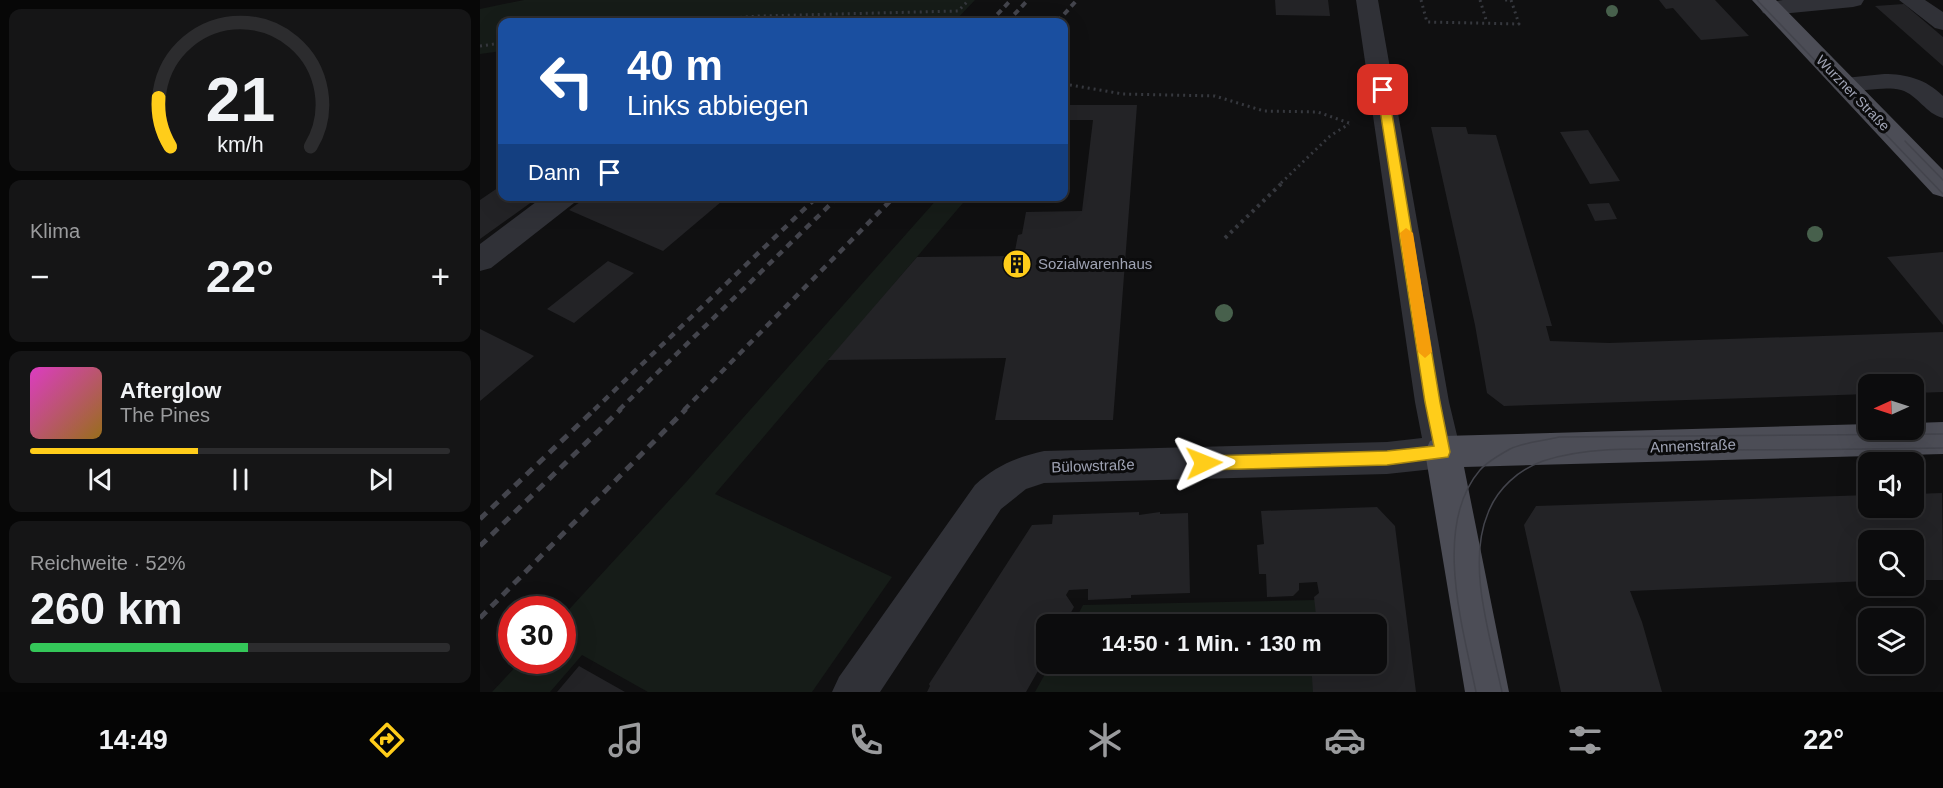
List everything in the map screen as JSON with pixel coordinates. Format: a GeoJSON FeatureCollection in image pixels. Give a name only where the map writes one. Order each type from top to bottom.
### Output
{"type":"FeatureCollection","features":[{"type":"Feature","properties":{"kind":"main road","name":"Wurzner Straße"},"geometry":{"type":"LineString","coordinates":[[1767,4],[1943,187]]}},
{"type":"Feature","properties":{"kind":"main road","name":"Annenstraße"},"geometry":{"type":"LineString","coordinates":[[1443,452],[1943,438]]}},
{"type":"Feature","properties":{"kind":"main road"},"geometry":{"type":"LineString","coordinates":[[1443,452],[1487,692]]}},
{"type":"Feature","properties":{"kind":"street"},"geometry":{"type":"LineString","coordinates":[[1368,0],[1432,402],[1443,452]]}},
{"type":"Feature","properties":{"kind":"street"},"geometry":{"type":"LineString","coordinates":[[1767,4],[1853,0]]}},
{"type":"Feature","properties":{"kind":"street"},"geometry":{"type":"LineString","coordinates":[[1910,0],[1943,23]]}},
{"type":"Feature","properties":{"kind":"street"},"geometry":{"type":"LineString","coordinates":[[1844,84],[1892,81],[1906,83],[1922,91],[1943,110]]}},
{"type":"Feature","properties":{"kind":"street"},"geometry":{"type":"LineString","coordinates":[[480,260],[557,201]]}},
{"type":"Feature","properties":{"kind":"street","name":"Bülowstraße"},"geometry":{"type":"LineString","coordinates":[[854,692],[988,497],[1006,479],[1025,471],[1044,467],[1387,458],[1443,452]]}},
{"type":"Feature","properties":{"kind":"path"},"geometry":{"type":"LineString","coordinates":[[733,18],[958,11],[969,0]]}},
{"type":"Feature","properties":{"kind":"path"},"geometry":{"type":"LineString","coordinates":[[1421,0],[1427,22],[1519,24],[1511,0],[1505,0]]}},
{"type":"Feature","properties":{"kind":"path"},"geometry":{"type":"LineString","coordinates":[[1480,0],[1487,23]]}},
{"type":"Feature","properties":{"kind":"path"},"geometry":{"type":"LineString","coordinates":[[480,46],[498,44]]}},
{"type":"Feature","properties":{"kind":"path"},"geometry":{"type":"LineString","coordinates":[[1068,85],[1123,94],[1215,96],[1264,111],[1318,112],[1349,123]]}},
{"type":"Feature","properties":{"kind":"path"},"geometry":{"type":"LineString","coordinates":[[1224,238],[1330,136],[1384,100]]}},
{"type":"Feature","properties":{"kind":"shaded area"},"geometry":{"type":"Polygon","coordinates":[[[524,0],[975,0],[958,18],[498,18],[498,52],[480,54],[480,9],[524,0]]]}},
{"type":"Feature","properties":{"kind":"shaded area"},"geometry":{"type":"Polygon","coordinates":[[[935,201],[965,201],[715,494],[892,577],[812,692],[648,692],[582,655],[576,662],[576,602],[688,480],[935,201]]]}},
{"type":"Feature","properties":{"kind":"shaded area"},"geometry":{"type":"Polygon","coordinates":[[[1315,600],[1317,614],[1078,614],[1083,605],[1315,600]]]}},
{"type":"Feature","properties":{"kind":"shaded area"},"geometry":{"type":"Polygon","coordinates":[[[509,674],[566,674],[550,692],[492,692],[509,674]]]}},
{"type":"Feature","properties":{"kind":"shaded area"},"geometry":{"type":"Polygon","coordinates":[[[1045,674],[1323,674],[1325,692],[1035,692],[1045,674]]]}},
{"type":"Feature","properties":{"kind":"building"},"geometry":{"type":"Polygon","coordinates":[[[1275,0],[1328,0],[1330,16],[1276,15],[1275,0]]]}},
{"type":"Feature","properties":{"kind":"building"},"geometry":{"type":"Polygon","coordinates":[[[1659,0],[1715,0],[1749,36],[1701,40],[1673,8],[1666,9],[1659,0]]]}},
{"type":"Feature","properties":{"kind":"building"},"geometry":{"type":"Polygon","coordinates":[[[1904,4],[1943,37],[1943,66],[1875,6],[1904,4]]]}},
{"type":"Feature","properties":{"kind":"building","name":"Sozialwarenhaus"},"geometry":{"type":"Polygon","coordinates":[[[1070,105],[1137,105],[1113,420],[995,420],[1006,358],[828,360],[917,257],[1014,256],[1018,235],[1022,234],[1026,212],[1082,211],[1093,120],[1068,120],[1070,105]]]}},
{"type":"Feature","properties":{"kind":"building"},"geometry":{"type":"Polygon","coordinates":[[[1431,127],[1466,127],[1468,134],[1496,135],[1552,326],[1546,326],[1550,341],[1609,343],[1943,332],[1943,392],[1924,393],[1924,374],[1858,374],[1858,394],[1504,406],[1487,393],[1475,325],[1431,127]]]}},
{"type":"Feature","properties":{"kind":"building"},"geometry":{"type":"Polygon","coordinates":[[[1588,130],[1620,181],[1590,184],[1560,132],[1588,130]]]}},
{"type":"Feature","properties":{"kind":"building"},"geometry":{"type":"Polygon","coordinates":[[[498,188],[498,201],[533,201],[480,239],[480,200],[498,188]]]}},
{"type":"Feature","properties":{"kind":"building"},"geometry":{"type":"Polygon","coordinates":[[[581,201],[722,201],[663,251],[569,210],[581,201]]]}},
{"type":"Feature","properties":{"kind":"building"},"geometry":{"type":"Polygon","coordinates":[[[1609,203],[1617,219],[1595,221],[1587,204],[1609,203]]]}},
{"type":"Feature","properties":{"kind":"building"},"geometry":{"type":"Polygon","coordinates":[[[1943,252],[1943,325],[1887,257],[1943,252]]]}},
{"type":"Feature","properties":{"kind":"building"},"geometry":{"type":"Polygon","coordinates":[[[608,261],[634,273],[574,323],[547,309],[608,261]]]}},
{"type":"Feature","properties":{"kind":"building"},"geometry":{"type":"Polygon","coordinates":[[[480,329],[534,356],[480,401],[480,329]]]}},
{"type":"Feature","properties":{"kind":"building"},"geometry":{"type":"Polygon","coordinates":[[[1942,493],[1943,580],[1924,580],[1924,530],[1858,530],[1858,581],[1630,591],[1642,622],[1662,692],[1561,692],[1524,525],[1536,506],[1858,495],[1858,518],[1924,518],[1924,494],[1942,493]]]}},
{"type":"Feature","properties":{"kind":"building"},"geometry":{"type":"Polygon","coordinates":[[[1377,507],[1395,526],[1416,692],[1313,692],[1312,674],[1387,674],[1387,614],[1316,614],[1314,597],[1319,593],[1317,582],[1299,583],[1299,590],[1293,596],[1267,597],[1266,574],[1259,574],[1257,545],[1264,544],[1261,511],[1377,507]]]}},
{"type":"Feature","properties":{"kind":"building"},"geometry":{"type":"Polygon","coordinates":[[[1188,513],[1190,593],[1131,595],[1131,598],[1088,600],[1088,589],[1069,590],[1066,595],[1074,607],[1070,614],[1036,614],[1036,674],[1026,692],[927,692],[929,684],[1032,525],[1052,524],[1053,515],[1188,513]]]}},
{"type":"Feature","properties":{"kind":"building"},"geometry":{"type":"Polygon","coordinates":[[[579,666],[625,692],[557,692],[572,674],[576,674],[579,666]]]}},
{"type":"Feature","properties":{"kind":"tram line"},"geometry":{"type":"LineString","coordinates":[[1757,0],[1943,194]]}},
{"type":"Feature","properties":{"kind":"tram line"},"geometry":{"type":"LineString","coordinates":[[1905,141],[1943,180]]}},
{"type":"Feature","properties":{"kind":"tram line"},"geometry":{"type":"LineString","coordinates":[[1476,692],[1464,638],[1455,578],[1454,548],[1457,519],[1466,493],[1480,470],[1510,449],[1559,437],[1943,434]]}},
{"type":"Feature","properties":{"kind":"tram line"},"geometry":{"type":"LineString","coordinates":[[1502,692],[1487,626],[1480,579],[1479,555],[1482,533],[1492,504],[1503,488],[1517,475],[1534,465],[1583,452],[1626,449],[1943,448]]}},
{"type":"Feature","properties":{"kind":"railway"},"geometry":{"type":"LineString","coordinates":[[994,18],[1011,0]]}},
{"type":"Feature","properties":{"kind":"railway"},"geometry":{"type":"LineString","coordinates":[[1011,18],[1028,0]]}},
{"type":"Feature","properties":{"kind":"railway"},"geometry":{"type":"LineString","coordinates":[[1061,18],[1077,0]]}},
{"type":"Feature","properties":{"kind":"railway"},"geometry":{"type":"LineString","coordinates":[[594,410],[813,201]]}},
{"type":"Feature","properties":{"kind":"railway"},"geometry":{"type":"LineString","coordinates":[[619,410],[834,201]]}},
{"type":"Feature","properties":{"kind":"railway"},"geometry":{"type":"LineString","coordinates":[[684,410],[890,201]]}},
{"type":"Feature","properties":{"kind":"railway"},"geometry":{"type":"LineString","coordinates":[[480,519],[595,409]]}},
{"type":"Feature","properties":{"kind":"railway"},"geometry":{"type":"LineString","coordinates":[[480,546],[621,409]]}},
{"type":"Feature","properties":{"kind":"railway"},"geometry":{"type":"LineString","coordinates":[[480,618],[686,409]]}},
{"type":"Feature","properties":{"kind":"slow traffic"},"geometry":{"type":"LineString","coordinates":[[1406,233],[1425,352]]}},
{"type":"Feature","properties":{"kind":"place","name":"Sozialwarenhaus"},"geometry":{"type":"Point","coordinates":[1017,264]}},
{"type":"Feature","properties":{"kind":"route"},"geometry":{"type":"LineString","coordinates":[[1204,463],[1387,458],[1443,452],[1432,402],[1383,90]]}}]}
